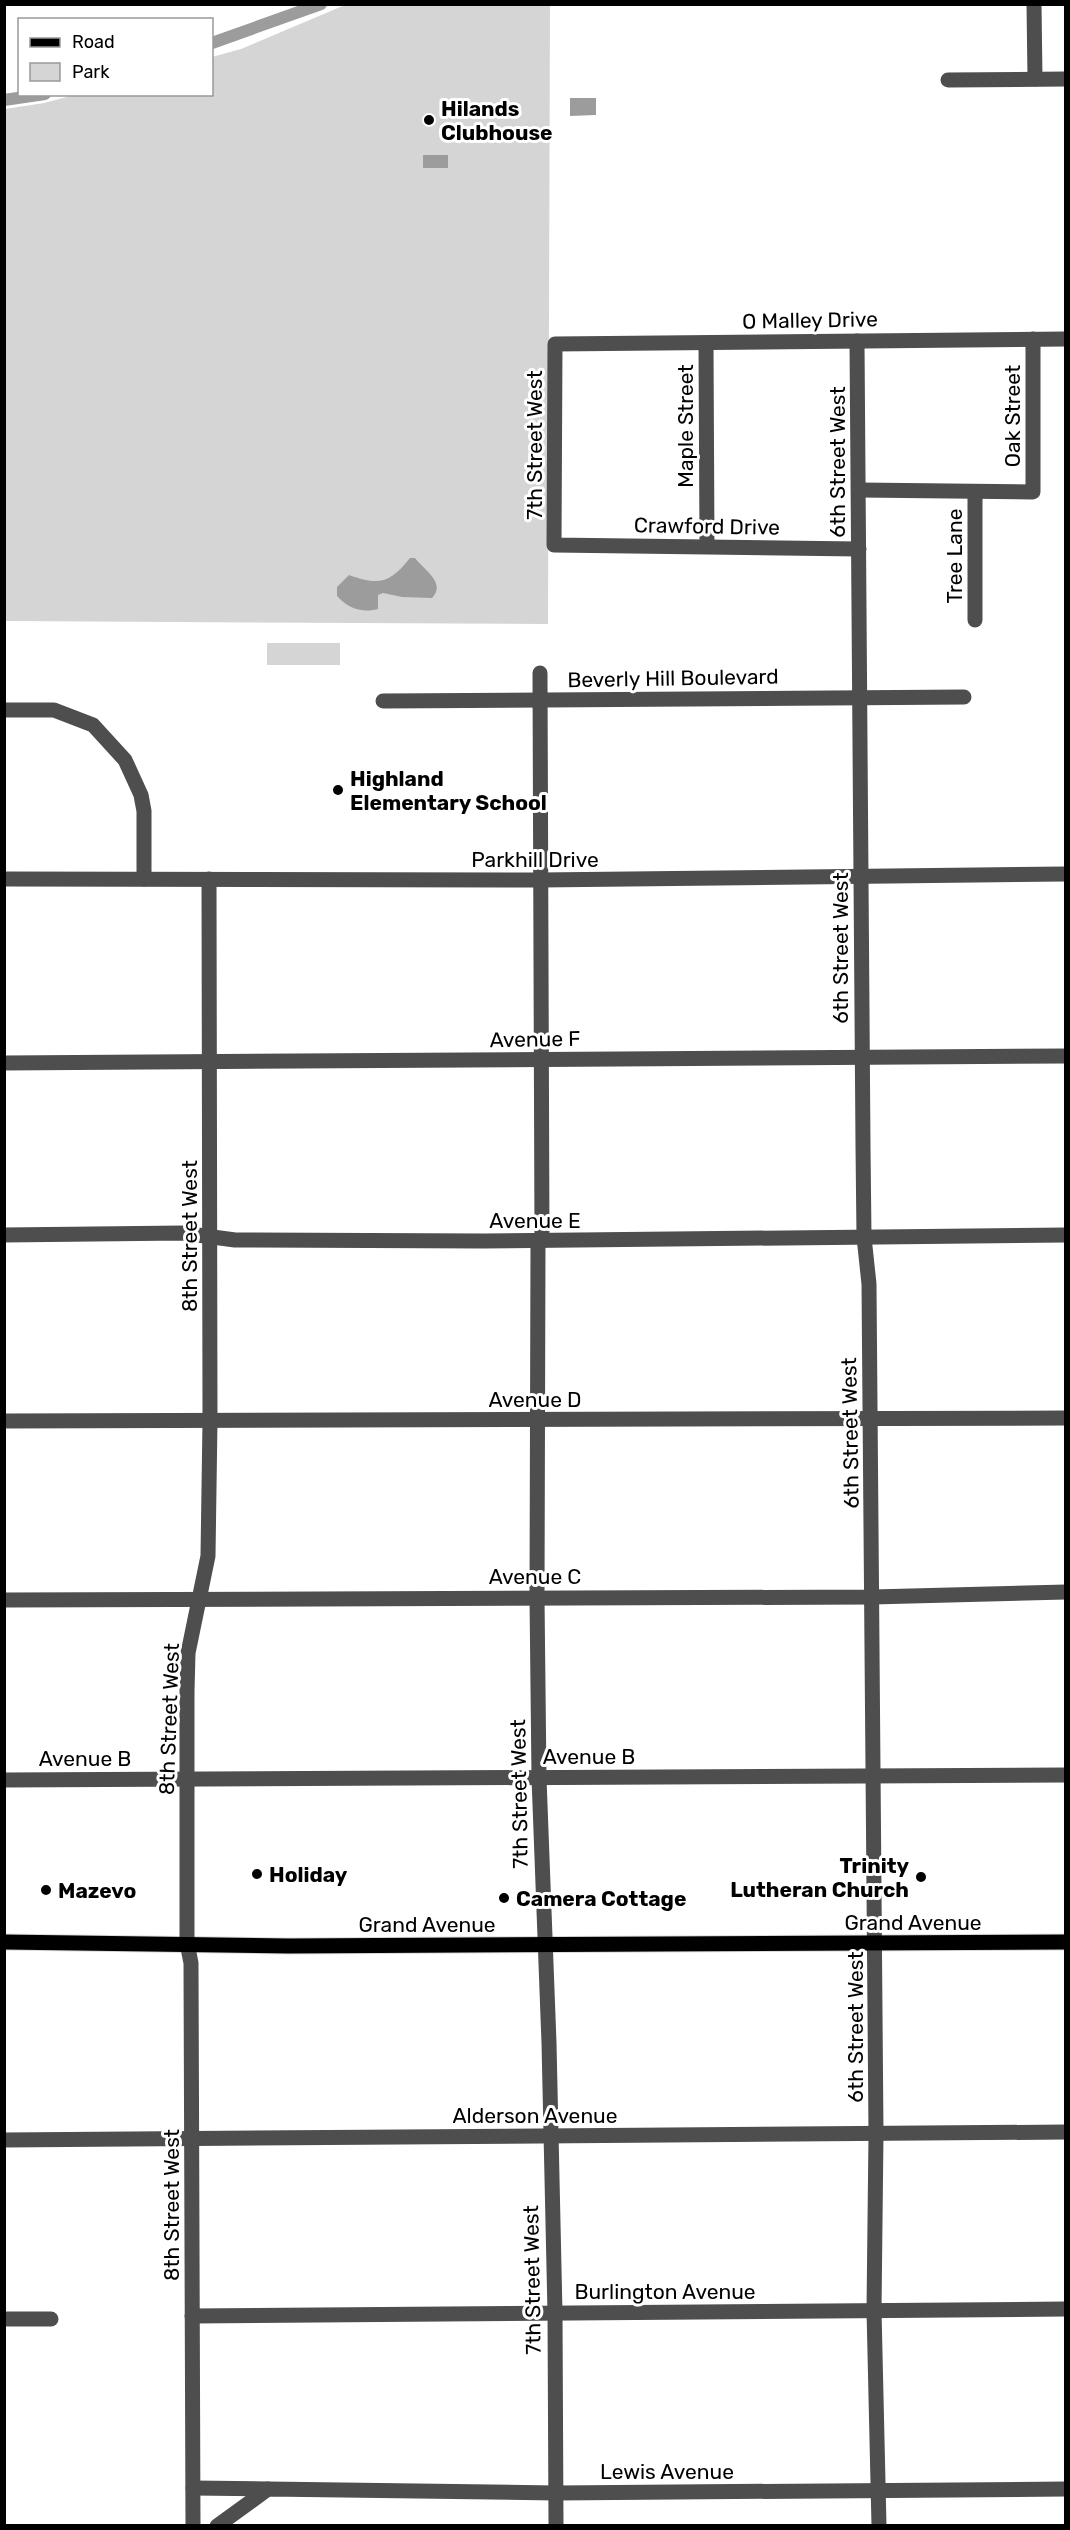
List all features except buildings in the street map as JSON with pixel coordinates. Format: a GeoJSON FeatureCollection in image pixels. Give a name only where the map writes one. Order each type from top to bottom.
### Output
{"type":"FeatureCollection","features":[{"type":"Feature","properties":{"kind":"main road","name":"Grand Avenue"},"geometry":{"type":"LineString","coordinates":[[4,1942],[289,1946],[1065,1942]]}},
{"type":"Feature","properties":{"kind":"street"},"geometry":{"type":"LineString","coordinates":[[1034,4],[1035,78]]}},
{"type":"Feature","properties":{"kind":"street"},"geometry":{"type":"LineString","coordinates":[[948,80],[1065,78]]}},
{"type":"Feature","properties":{"kind":"street","name":"Oak Street"},"geometry":{"type":"LineString","coordinates":[[975,492],[1033,492],[1033,339]]}},
{"type":"Feature","properties":{"kind":"street","name":"O Malley Drive"},"geometry":{"type":"LineString","coordinates":[[555,344],[1065,339]]}},
{"type":"Feature","properties":{"kind":"street","name":"6th Street West"},"geometry":{"type":"LineString","coordinates":[[857,341],[861,1057],[864,1237],[870,1284],[876,2134],[874,2310],[879,2526]]}},
{"type":"Feature","properties":{"kind":"street","name":"Maple Street"},"geometry":{"type":"LineString","coordinates":[[706,343],[707,546]]}},
{"type":"Feature","properties":{"kind":"street","name":"7th Street West"},"geometry":{"type":"LineString","coordinates":[[554,545],[555,344]]}},
{"type":"Feature","properties":{"kind":"street"},"geometry":{"type":"LineString","coordinates":[[859,490],[975,492]]}},
{"type":"Feature","properties":{"kind":"street","name":"Tree Lane"},"geometry":{"type":"LineString","coordinates":[[975,492],[975,620]]}},
{"type":"Feature","properties":{"kind":"street","name":"Crawford Drive"},"geometry":{"type":"LineString","coordinates":[[554,545],[859,549]]}},
{"type":"Feature","properties":{"kind":"street","name":"7th Street West"},"geometry":{"type":"LineString","coordinates":[[540,673],[542,1059],[537,1597],[539,1778],[549,2043],[555,2313],[556,2526]]}},
{"type":"Feature","properties":{"kind":"street","name":"Beverly Hill Boulevard"},"geometry":{"type":"LineString","coordinates":[[383,701],[964,697]]}},
{"type":"Feature","properties":{"kind":"street"},"geometry":{"type":"LineString","coordinates":[[4,710],[54,710],[93,725],[125,760],[141,795],[144,811],[144,879]]}},
{"type":"Feature","properties":{"kind":"street","name":"Parkhill Drive"},"geometry":{"type":"LineString","coordinates":[[4,879],[540,880],[1065,874]]}},
{"type":"Feature","properties":{"kind":"street","name":"8th Street West"},"geometry":{"type":"LineString","coordinates":[[193,2526],[191,1963],[187,1943],[188,1653],[208,1556],[210,1421],[209,879]]}},
{"type":"Feature","properties":{"kind":"street","name":"Avenue F"},"geometry":{"type":"LineString","coordinates":[[4,1063],[1065,1056]]}},
{"type":"Feature","properties":{"kind":"street","name":"Avenue E"},"geometry":{"type":"LineString","coordinates":[[4,1236],[183,1233],[235,1240],[540,1241],[1065,1235]]}},
{"type":"Feature","properties":{"kind":"street","name":"Avenue D"},"geometry":{"type":"LineString","coordinates":[[4,1421],[1065,1418]]}},
{"type":"Feature","properties":{"kind":"street","name":"Avenue C"},"geometry":{"type":"LineString","coordinates":[[4,1600],[872,1597],[1065,1593]]}},
{"type":"Feature","properties":{"kind":"street","name":"Avenue B"},"geometry":{"type":"LineString","coordinates":[[4,1780],[1065,1775]]}},
{"type":"Feature","properties":{"kind":"street","name":"Alderson Avenue"},"geometry":{"type":"LineString","coordinates":[[4,2140],[1065,2132]]}},
{"type":"Feature","properties":{"kind":"street","name":"Burlington Avenue"},"geometry":{"type":"LineString","coordinates":[[192,2316],[1065,2309]]}},
{"type":"Feature","properties":{"kind":"street"},"geometry":{"type":"LineString","coordinates":[[4,2319],[51,2319]]}},
{"type":"Feature","properties":{"kind":"street","name":"Lewis Avenue"},"geometry":{"type":"LineString","coordinates":[[193,2488],[556,2493],[1065,2489]]}},
{"type":"Feature","properties":{"kind":"street"},"geometry":{"type":"LineString","coordinates":[[217,2526],[268,2489]]}},
{"type":"Feature","properties":{"kind":"green space"},"geometry":{"type":"Polygon","coordinates":[[[345,5],[550,5],[548,624],[5,621],[5,109],[70,96],[213,96],[213,57],[241,49],[345,5]]]}},
{"type":"Feature","properties":{"kind":"green space"},"geometry":{"type":"Polygon","coordinates":[[[267,643],[340,643],[340,665],[267,665],[267,643]]]}},
{"type":"Feature","properties":{"kind":"shaded area"},"geometry":{"type":"Polygon","coordinates":[[[570,98],[596,98],[596,115],[570,116],[570,98]]]}},
{"type":"Feature","properties":{"kind":"shaded area"},"geometry":{"type":"Polygon","coordinates":[[[423,155],[448,155],[448,168],[423,168],[423,155]]]}},
{"type":"Feature","properties":{"kind":"shaded area"},"geometry":{"type":"Polygon","coordinates":[[[410,558],[415,558],[432,576],[437,587],[432,598],[402,597],[383,593],[378,595],[378,609],[367,610],[351,607],[337,596],[337,587],[349,575],[369,580],[384,580],[396,573],[410,558]]]}},
{"type":"Feature","properties":{"kind":"waterway"},"geometry":{"type":"LineString","coordinates":[[213,43],[321,4]]}},
{"type":"Feature","properties":{"kind":"waterway"},"geometry":{"type":"LineString","coordinates":[[4,100],[31,96]]}},
{"type":"Feature","properties":{"kind":"place","name":"Hilands Clubhouse"},"geometry":{"type":"Point","coordinates":[429,120]}},
{"type":"Feature","properties":{"kind":"place","name":"Highland Elementary School"},"geometry":{"type":"Point","coordinates":[338,790]}},
{"type":"Feature","properties":{"kind":"place","name":"Holiday"},"geometry":{"type":"Point","coordinates":[257,1874]}},
{"type":"Feature","properties":{"kind":"place","name":"Trinity Lutheran Church"},"geometry":{"type":"Point","coordinates":[921,1877]}},
{"type":"Feature","properties":{"kind":"place","name":"Mazevo"},"geometry":{"type":"Point","coordinates":[46,1890]}},
{"type":"Feature","properties":{"kind":"place","name":"Camera Cottage"},"geometry":{"type":"Point","coordinates":[504,1898]}}]}
